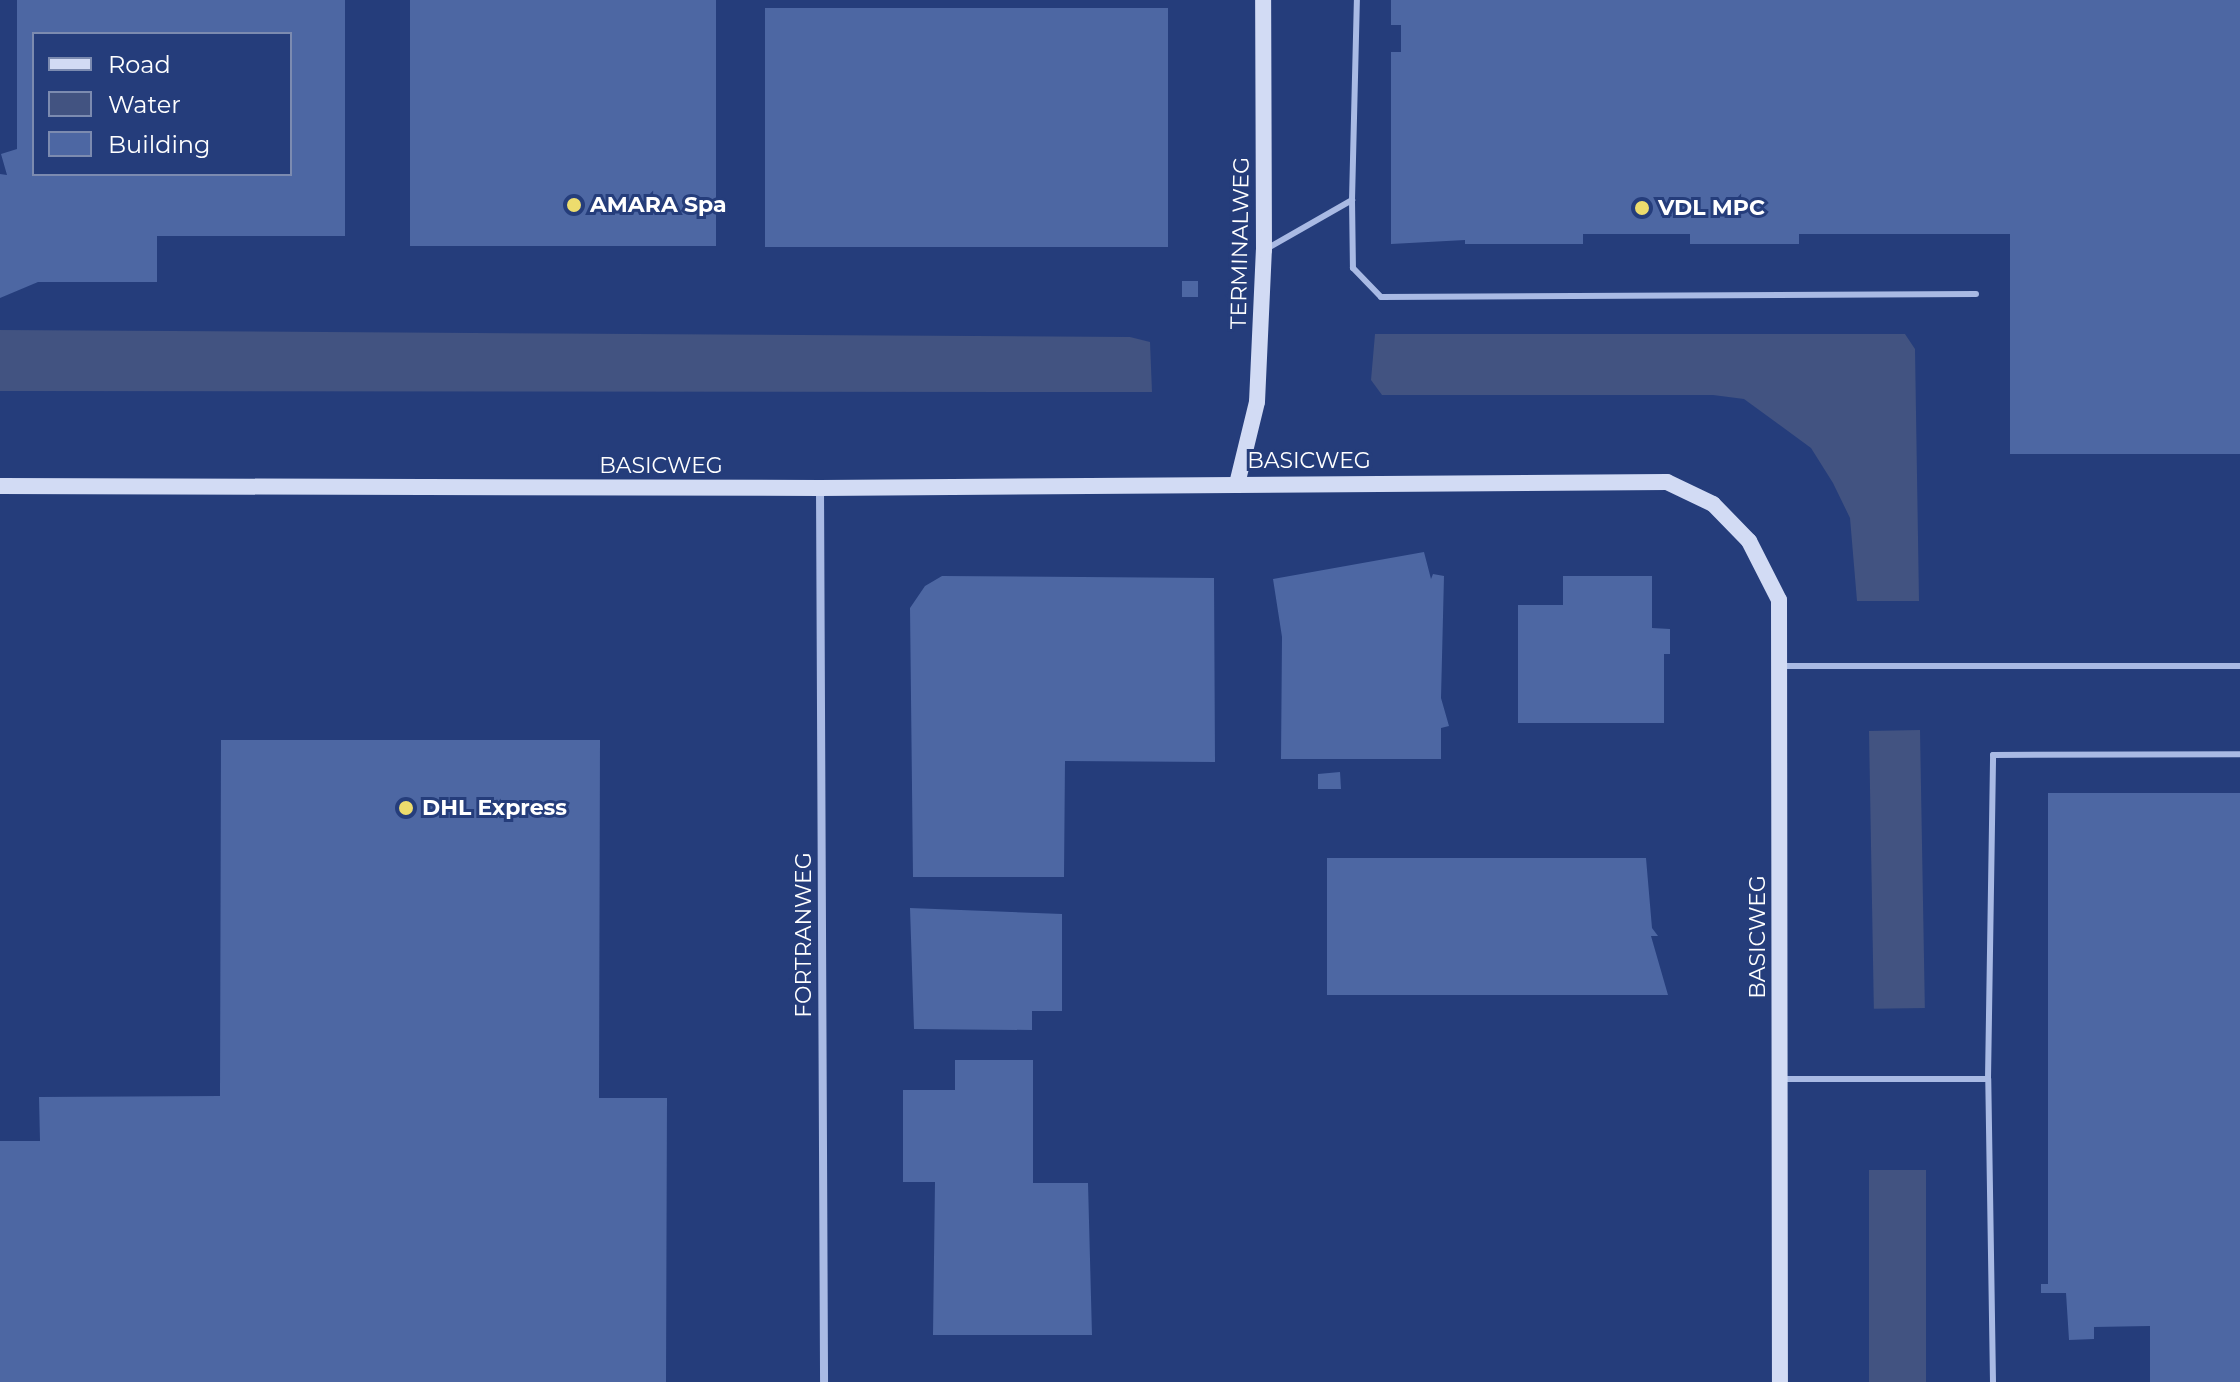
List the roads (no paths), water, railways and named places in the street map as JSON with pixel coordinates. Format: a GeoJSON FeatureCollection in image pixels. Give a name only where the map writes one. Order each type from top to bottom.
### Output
{"type":"FeatureCollection","features":[{"type":"Feature","properties":{"kind":"street","name":"TERMINALWEG"},"geometry":{"type":"LineString","coordinates":[[1237,484],[1257,402],[1264,250],[1263,0]]}},
{"type":"Feature","properties":{"kind":"street","name":"BASICWEG"},"geometry":{"type":"LineString","coordinates":[[0,486],[820,488],[1667,482],[1713,504],[1749,541],[1779,600],[1780,1382]]}},
{"type":"Feature","properties":{"kind":"street","name":"FORTRANWEG"},"geometry":{"type":"LineString","coordinates":[[820,488],[824,1382]]}},
{"type":"Feature","properties":{"kind":"lane"},"geometry":{"type":"LineString","coordinates":[[1357,0],[1353,268],[1381,297],[1976,294]]}},
{"type":"Feature","properties":{"kind":"lane"},"geometry":{"type":"LineString","coordinates":[[1264,250],[1352,200]]}},
{"type":"Feature","properties":{"kind":"lane"},"geometry":{"type":"LineString","coordinates":[[1781,666],[2240,666]]}},
{"type":"Feature","properties":{"kind":"lane"},"geometry":{"type":"LineString","coordinates":[[1993,1382],[1988,1079],[1993,755],[2240,754]]}},
{"type":"Feature","properties":{"kind":"lane"},"geometry":{"type":"LineString","coordinates":[[1780,1079],[1988,1079]]}},
{"type":"Feature","properties":{"kind":"water"},"geometry":{"type":"Polygon","coordinates":[[[0,330],[1130,337],[1150,342],[1152,392],[0,391],[0,330]]]}},
{"type":"Feature","properties":{"kind":"water"},"geometry":{"type":"Polygon","coordinates":[[[1375,334],[1905,334],[1915,349],[1919,601],[1857,601],[1850,518],[1833,483],[1811,448],[1744,399],[1713,395],[1382,395],[1371,380],[1375,334]]]}},
{"type":"Feature","properties":{"kind":"water"},"geometry":{"type":"Polygon","coordinates":[[[1920,730],[1925,1008],[1874,1009],[1869,731],[1920,730]]]}},
{"type":"Feature","properties":{"kind":"water"},"geometry":{"type":"Polygon","coordinates":[[[1869,1170],[1926,1170],[1926,1382],[1869,1382],[1869,1170]]]}},
{"type":"Feature","properties":{"kind":"place","name":"AMARA Spa"},"geometry":{"type":"Point","coordinates":[574,205]}},
{"type":"Feature","properties":{"kind":"place","name":"VDL MPC"},"geometry":{"type":"Point","coordinates":[1642,208]}},
{"type":"Feature","properties":{"kind":"place","name":"DHL Express"},"geometry":{"type":"Point","coordinates":[406,808]}}]}
